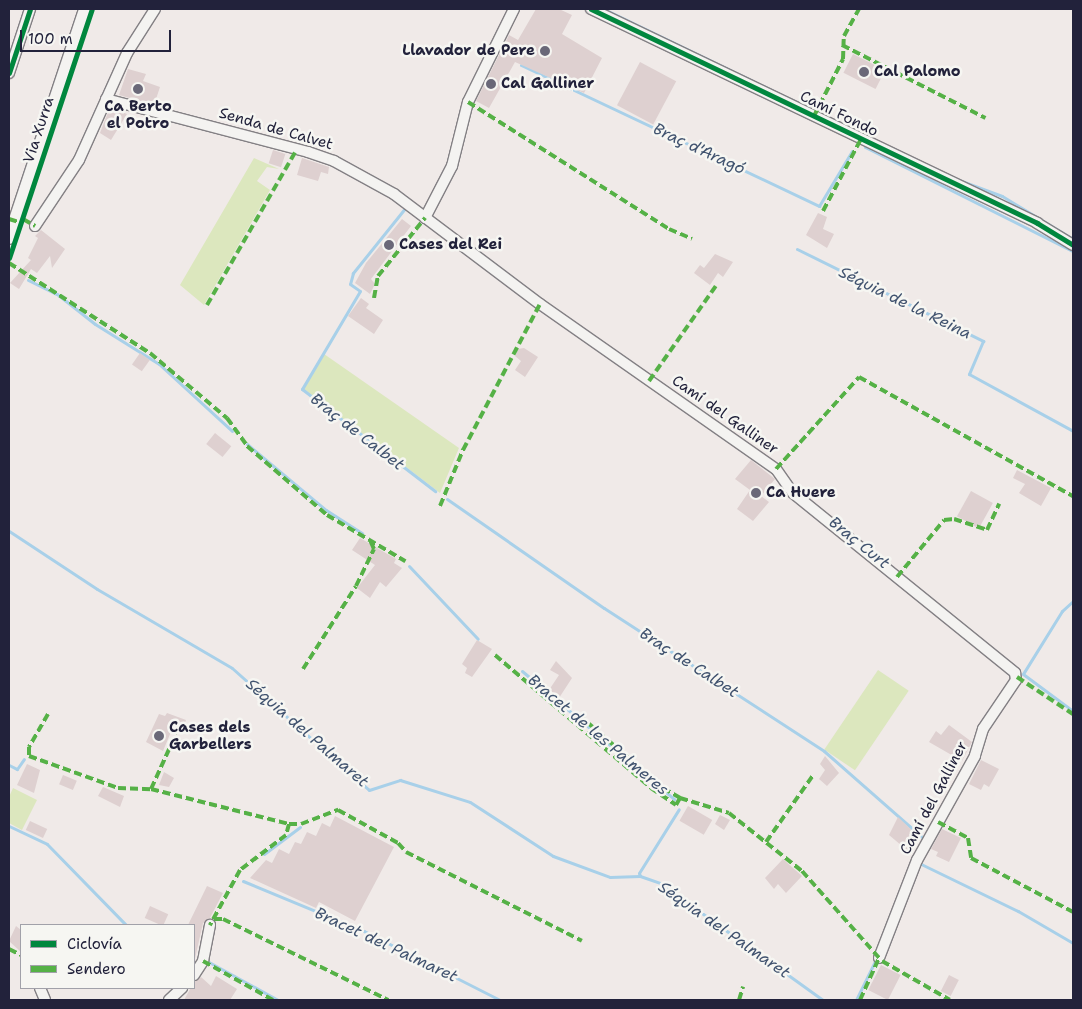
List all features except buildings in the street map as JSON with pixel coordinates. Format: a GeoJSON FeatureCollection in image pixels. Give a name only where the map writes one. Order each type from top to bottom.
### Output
{"type":"FeatureCollection","features":[{"type":"Feature","properties":{"kind":"main road"},"geometry":{"type":"LineString","coordinates":[[9,238],[85,9]]}},
{"type":"Feature","properties":{"kind":"street"},"geometry":{"type":"LineString","coordinates":[[9,73],[12,53],[30,9]]}},
{"type":"Feature","properties":{"kind":"street"},"geometry":{"type":"LineString","coordinates":[[35,226],[79,160],[127,54],[155,9]]}},
{"type":"Feature","properties":{"kind":"street"},"geometry":{"type":"LineString","coordinates":[[425,218],[449,174],[475,86],[514,9]]}},
{"type":"Feature","properties":{"kind":"street","name":"Camí Fondo"},"geometry":{"type":"LineString","coordinates":[[591,9],[1037,223],[1073,245]]}},
{"type":"Feature","properties":{"kind":"street","name":"Senda de Calvet"},"geometry":{"type":"LineString","coordinates":[[106,99],[334,161],[394,194],[425,218]]}},
{"type":"Feature","properties":{"kind":"street","name":"Camí del Galliner"},"geometry":{"type":"LineString","coordinates":[[425,218],[776,469],[793,493],[1015,673],[1016,680],[983,729],[976,756],[917,860],[880,958]]}},
{"type":"Feature","properties":{"kind":"street"},"geometry":{"type":"LineString","coordinates":[[195,974],[204,961],[210,925]]}},
{"type":"Feature","properties":{"kind":"street"},"geometry":{"type":"LineString","coordinates":[[169,1000],[181,989]]}},
{"type":"Feature","properties":{"kind":"green space"},"geometry":{"type":"Polygon","coordinates":[[[254,158],[279,169],[267,167],[257,181],[270,190],[204,305],[180,285],[254,158]]]}},
{"type":"Feature","properties":{"kind":"green space"},"geometry":{"type":"Polygon","coordinates":[[[324,354],[459,448],[440,493],[304,389],[324,354]]]}},
{"type":"Feature","properties":{"kind":"green space"},"geometry":{"type":"Polygon","coordinates":[[[878,670],[909,691],[855,770],[824,750],[878,670]]]}},
{"type":"Feature","properties":{"kind":"green space"},"geometry":{"type":"Polygon","coordinates":[[[13,788],[37,800],[22,830],[9,823],[9,797],[13,788]]]}},
{"type":"Feature","properties":{"kind":"waterway"},"geometry":{"type":"LineString","coordinates":[[604,9],[811,109]]}},
{"type":"Feature","properties":{"kind":"waterway","name":"Braç d'Aragó"},"geometry":{"type":"LineString","coordinates":[[521,65],[819,206],[852,151]]}},
{"type":"Feature","properties":{"kind":"waterway"},"geometry":{"type":"LineString","coordinates":[[820,113],[862,134]]}},
{"type":"Feature","properties":{"kind":"waterway","name":"Braç d'Aragó"},"geometry":{"type":"LineString","coordinates":[[865,147],[1073,251]]}},
{"type":"Feature","properties":{"kind":"waterway"},"geometry":{"type":"LineString","coordinates":[[956,179],[1002,196],[1073,239]]}},
{"type":"Feature","properties":{"kind":"waterway","name":"Braç de Calbet"},"geometry":{"type":"LineString","coordinates":[[406,207],[353,273],[350,284],[360,291],[302,389],[435,491]]}},
{"type":"Feature","properties":{"kind":"waterway","name":"Séquia de la Reina"},"geometry":{"type":"LineString","coordinates":[[797,249],[983,341],[969,374],[1073,431]]}},
{"type":"Feature","properties":{"kind":"waterway","name":"Bracet de les Palmeres"},"geometry":{"type":"LineString","coordinates":[[28,280],[57,294],[95,324],[159,364],[232,431]]}},
{"type":"Feature","properties":{"kind":"waterway","name":"Bracet de les Palmeres"},"geometry":{"type":"LineString","coordinates":[[247,444],[326,510],[362,533]]}},
{"type":"Feature","properties":{"kind":"waterway","name":"Braç de Calbet"},"geometry":{"type":"LineString","coordinates":[[447,499],[604,608],[824,751],[923,838]]}},
{"type":"Feature","properties":{"kind":"waterway","name":"Séquia del Palmaret"},"geometry":{"type":"LineString","coordinates":[[9,531],[97,589],[232,668],[369,790],[400,780],[470,802],[553,856],[610,877],[640,876],[660,883],[823,1000]]}},
{"type":"Feature","properties":{"kind":"waterway","name":"Bracet de les Palmeres"},"geometry":{"type":"LineString","coordinates":[[409,566],[478,639]]}},
{"type":"Feature","properties":{"kind":"waterway"},"geometry":{"type":"LineString","coordinates":[[1073,601],[1062,611],[1023,674],[1073,711]]}},
{"type":"Feature","properties":{"kind":"waterway","name":"Bracet de les Palmeres"},"geometry":{"type":"LineString","coordinates":[[522,671],[674,799]]}},
{"type":"Feature","properties":{"kind":"waterway","name":"Bracet del Palmaret"},"geometry":{"type":"LineString","coordinates":[[9,765],[17,769],[24,759]]}},
{"type":"Feature","properties":{"kind":"waterway","name":"Bracet de les Palmeres"},"geometry":{"type":"LineString","coordinates":[[640,876],[639,873],[679,809]]}},
{"type":"Feature","properties":{"kind":"waterway"},"geometry":{"type":"LineString","coordinates":[[9,826],[47,844],[125,924]]}},
{"type":"Feature","properties":{"kind":"waterway","name":"Bracet del Palmaret"},"geometry":{"type":"LineString","coordinates":[[264,854],[300,827]]}},
{"type":"Feature","properties":{"kind":"waterway"},"geometry":{"type":"LineString","coordinates":[[921,864],[1018,911],[1073,943]]}},
{"type":"Feature","properties":{"kind":"waterway","name":"Bracet del Palmaret"},"geometry":{"type":"LineString","coordinates":[[243,881],[364,931],[500,1000]]}},
{"type":"Feature","properties":{"kind":"waterway"},"geometry":{"type":"LineString","coordinates":[[207,961],[278,1000]]}},
{"type":"Feature","properties":{"kind":"waterway"},"geometry":{"type":"LineString","coordinates":[[856,1000],[875,961]]}},
{"type":"Feature","properties":{"kind":"marked path"},"geometry":{"type":"LineString","coordinates":[[814,116],[843,59],[844,36],[859,9]]}},
{"type":"Feature","properties":{"kind":"marked path"},"geometry":{"type":"LineString","coordinates":[[842,45],[985,118]]}},
{"type":"Feature","properties":{"kind":"marked path"},"geometry":{"type":"LineString","coordinates":[[468,102],[669,229],[692,239]]}},
{"type":"Feature","properties":{"kind":"marked path"},"geometry":{"type":"LineString","coordinates":[[823,211],[861,139]]}},
{"type":"Feature","properties":{"kind":"marked path"},"geometry":{"type":"LineString","coordinates":[[207,305],[297,149]]}},
{"type":"Feature","properties":{"kind":"marked path"},"geometry":{"type":"LineString","coordinates":[[374,298],[378,276],[425,218]]}},
{"type":"Feature","properties":{"kind":"marked path"},"geometry":{"type":"LineString","coordinates":[[9,219],[22,223]]}},
{"type":"Feature","properties":{"kind":"marked path"},"geometry":{"type":"LineString","coordinates":[[23,219],[35,226]]}},
{"type":"Feature","properties":{"kind":"marked path"},"geometry":{"type":"LineString","coordinates":[[9,263],[150,353],[227,418],[247,446],[327,515],[405,561]]}},
{"type":"Feature","properties":{"kind":"marked path"},"geometry":{"type":"LineString","coordinates":[[649,381],[718,283]]}},
{"type":"Feature","properties":{"kind":"marked path"},"geometry":{"type":"LineString","coordinates":[[440,506],[463,450],[540,304]]}},
{"type":"Feature","properties":{"kind":"marked path"},"geometry":{"type":"LineString","coordinates":[[776,469],[859,377],[1073,496]]}},
{"type":"Feature","properties":{"kind":"marked path"},"geometry":{"type":"LineString","coordinates":[[897,577],[944,520],[954,519],[987,530],[999,504]]}},
{"type":"Feature","properties":{"kind":"marked path"},"geometry":{"type":"LineString","coordinates":[[303,669],[356,586],[374,549],[370,540]]}},
{"type":"Feature","properties":{"kind":"marked path"},"geometry":{"type":"LineString","coordinates":[[495,655],[651,788],[676,805],[680,798]]}},
{"type":"Feature","properties":{"kind":"marked path"},"geometry":{"type":"LineString","coordinates":[[1017,677],[1073,714]]}},
{"type":"Feature","properties":{"kind":"marked path"},"geometry":{"type":"LineString","coordinates":[[48,714],[29,747],[29,756],[118,788],[151,789],[289,824],[286,835],[240,870],[210,925]]}},
{"type":"Feature","properties":{"kind":"marked path"},"geometry":{"type":"LineString","coordinates":[[580,716],[663,788],[680,798],[729,813],[802,871],[882,961],[950,1000]]}},
{"type":"Feature","properties":{"kind":"marked path"},"geometry":{"type":"LineString","coordinates":[[151,789],[176,734]]}},
{"type":"Feature","properties":{"kind":"marked path"},"geometry":{"type":"LineString","coordinates":[[766,842],[814,774]]}},
{"type":"Feature","properties":{"kind":"marked path"},"geometry":{"type":"LineString","coordinates":[[289,824],[301,824],[338,810],[398,843],[406,852],[582,941]]}},
{"type":"Feature","properties":{"kind":"marked path"},"geometry":{"type":"LineString","coordinates":[[938,822],[968,838],[971,858],[1073,912]]}},
{"type":"Feature","properties":{"kind":"marked path"},"geometry":{"type":"LineString","coordinates":[[214,919],[223,919],[388,1000]]}},
{"type":"Feature","properties":{"kind":"marked path"},"geometry":{"type":"LineString","coordinates":[[9,949],[20,954]]}},
{"type":"Feature","properties":{"kind":"marked path"},"geometry":{"type":"LineString","coordinates":[[860,1000],[879,958]]}},
{"type":"Feature","properties":{"kind":"marked path"},"geometry":{"type":"LineString","coordinates":[[203,961],[273,1000]]}},
{"type":"Feature","properties":{"kind":"marked path"},"geometry":{"type":"LineString","coordinates":[[739,1000],[743,987]]}},
{"type":"Feature","properties":{"kind":"cycle path"},"geometry":{"type":"LineString","coordinates":[[9,73],[30,9]]}},
{"type":"Feature","properties":{"kind":"cycle path","name":"Via Xurra"},"geometry":{"type":"LineString","coordinates":[[9,258],[92,9]]}},
{"type":"Feature","properties":{"kind":"cycle path"},"geometry":{"type":"LineString","coordinates":[[591,9],[1037,223],[1073,245]]}},
{"type":"Feature","properties":{"kind":"place","name":"Llavador de Pere"},"geometry":{"type":"Point","coordinates":[545,51]}},
{"type":"Feature","properties":{"kind":"place","name":"Cal Palomo"},"geometry":{"type":"Point","coordinates":[864,72]}},
{"type":"Feature","properties":{"kind":"place","name":"Cal Galliner"},"geometry":{"type":"Point","coordinates":[491,84]}},
{"type":"Feature","properties":{"kind":"place","name":"Ca Berto el Potro"},"geometry":{"type":"Point","coordinates":[138,89]}},
{"type":"Feature","properties":{"kind":"place","name":"Cases del Rei"},"geometry":{"type":"Point","coordinates":[389,245]}},
{"type":"Feature","properties":{"kind":"place","name":"Ca Huere"},"geometry":{"type":"Point","coordinates":[756,493]}},
{"type":"Feature","properties":{"kind":"place","name":"Cases dels Garbellers"},"geometry":{"type":"Point","coordinates":[159,736]}},
{"type":"Feature","properties":{"kind":"water label","name":"Braç Curt"},"geometry":{"type":"Point","coordinates":[859,543]}}]}
